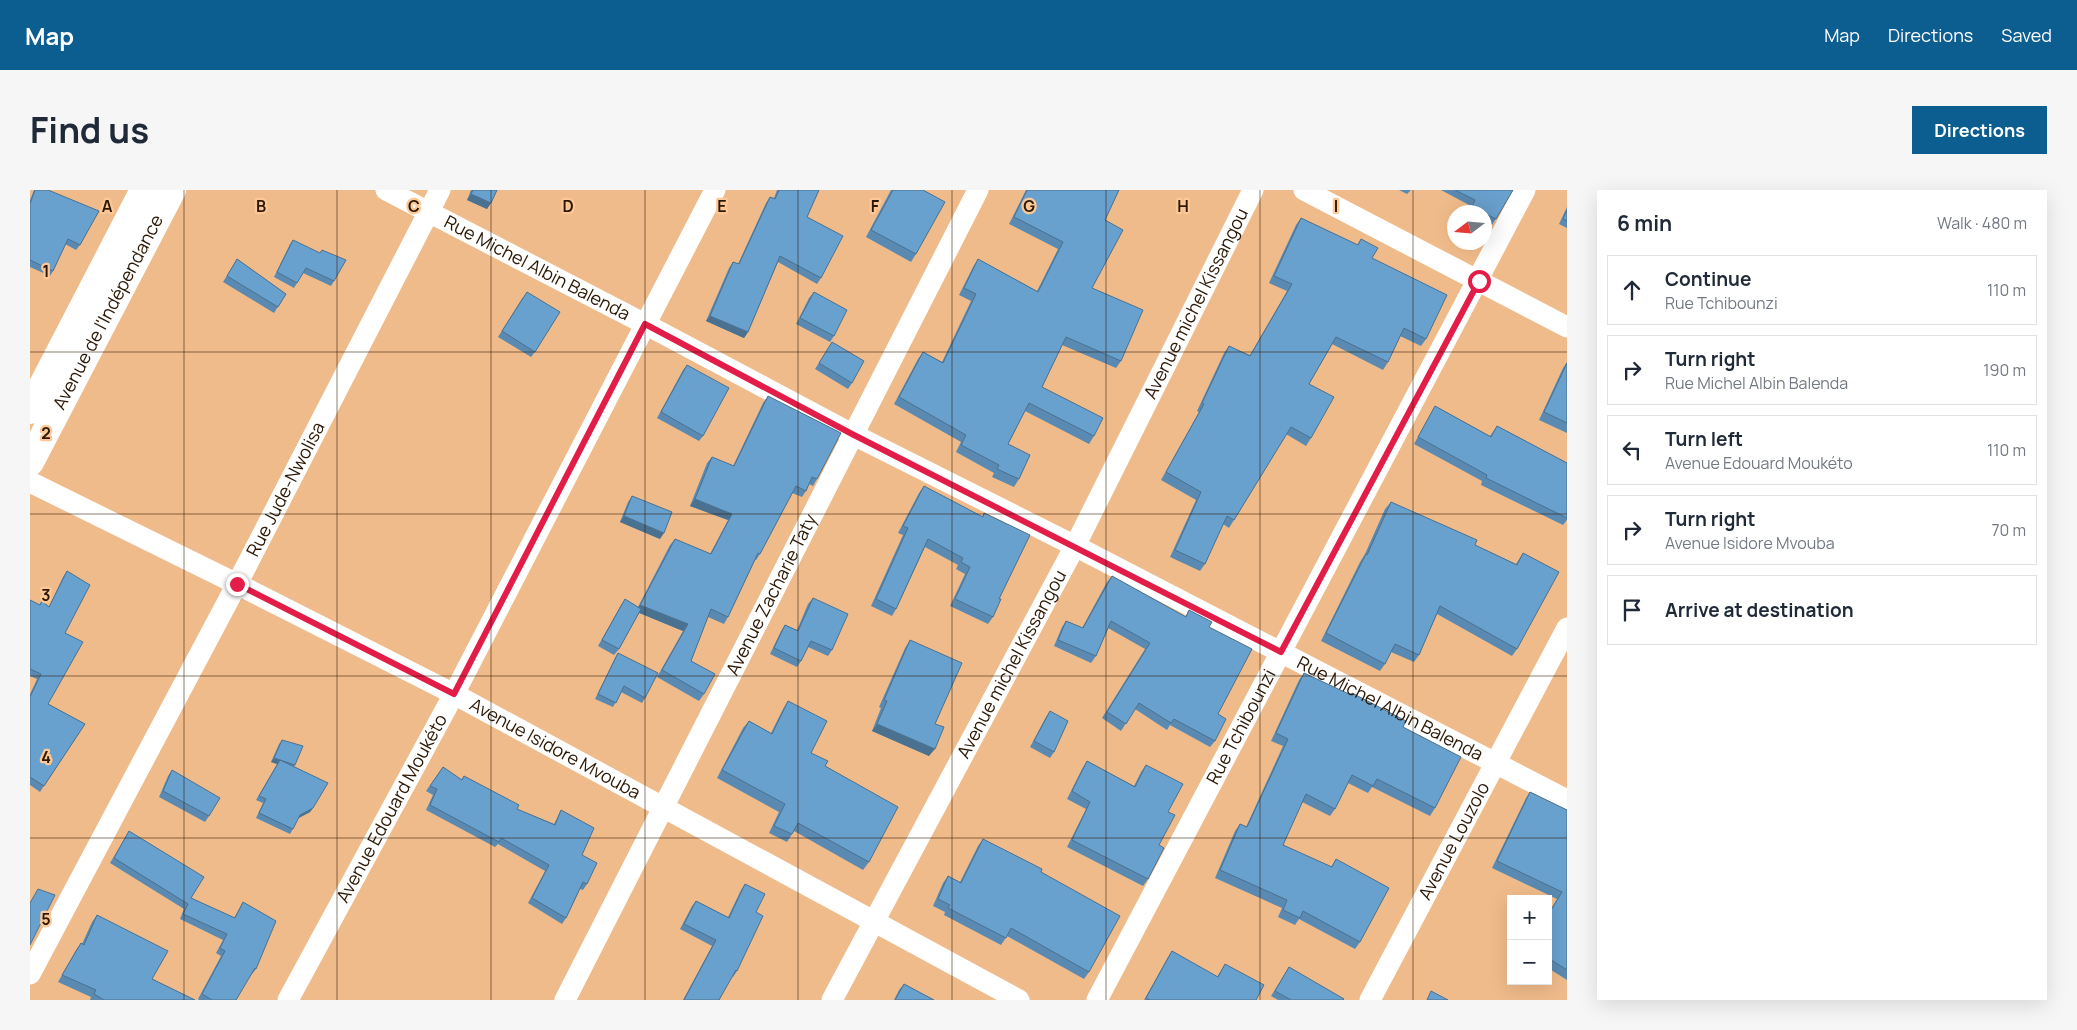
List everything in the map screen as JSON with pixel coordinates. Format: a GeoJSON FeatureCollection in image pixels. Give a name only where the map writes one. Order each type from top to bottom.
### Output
{"type":"FeatureCollection","features":[{"type":"Feature","properties":{"kind":"street","name":"Avenue de l'Indépendance"},"geometry":{"type":"LineString","coordinates":[[30,410],[144,190]]}},
{"type":"Feature","properties":{"kind":"street","name":"Avenue de l'Indépendance"},"geometry":{"type":"LineString","coordinates":[[30,462],[172,190]]}},
{"type":"Feature","properties":{"kind":"street","name":"Rue Michel Albin Balenda"},"geometry":{"type":"LineString","coordinates":[[386,190],[852,434],[1075,546],[1567,800]]}},
{"type":"Feature","properties":{"kind":"street","name":"Rue Jude-Nwolisa"},"geometry":{"type":"LineString","coordinates":[[30,974],[237,584],[440,190]]}},
{"type":"Feature","properties":{"kind":"street","name":"Avenue Edouard Moukéto"},"geometry":{"type":"LineString","coordinates":[[288,1000],[454,694],[715,190]]}},
{"type":"Feature","properties":{"kind":"street","name":"Avenue Zacharie Taty"},"geometry":{"type":"LineString","coordinates":[[565,1000],[978,190]]}},
{"type":"Feature","properties":{"kind":"street","name":"Avenue michel Kissangou"},"geometry":{"type":"LineString","coordinates":[[832,1000],[1075,546],[1253,190]]}},
{"type":"Feature","properties":{"kind":"street"},"geometry":{"type":"LineString","coordinates":[[1304,190],[1567,327]]}},
{"type":"Feature","properties":{"kind":"street","name":"Rue Tchibounzi"},"geometry":{"type":"LineString","coordinates":[[1097,1000],[1479,281],[1525,190]]}},
{"type":"Feature","properties":{"kind":"street","name":"Avenue Isidore Mvouba"},"geometry":{"type":"LineString","coordinates":[[30,482],[454,694],[1019,1000]]}},
{"type":"Feature","properties":{"kind":"street","name":"Avenue Louzolo"},"geometry":{"type":"LineString","coordinates":[[1370,1000],[1567,628]]}},
{"type":"Feature","properties":{"kind":"building"},"geometry":{"type":"Polygon","coordinates":[[[35,190],[48,190],[99,211],[80,245],[68,239],[53,271],[30,260],[30,204],[35,190]]]}},
{"type":"Feature","properties":{"kind":"building"},"geometry":{"type":"Polygon","coordinates":[[[473,190],[497,190],[491,203],[471,194],[473,190]]]}},
{"type":"Feature","properties":{"kind":"building"},"geometry":{"type":"Polygon","coordinates":[[[779,190],[819,190],[807,217],[843,236],[821,278],[780,256],[748,332],[710,316],[733,262],[739,264],[770,197],[775,199],[779,190]]]}},
{"type":"Feature","properties":{"kind":"building"},"geometry":{"type":"Polygon","coordinates":[[[893,190],[923,190],[945,202],[916,254],[871,230],[893,190]]]}},
{"type":"Feature","properties":{"kind":"building"},"geometry":{"type":"Polygon","coordinates":[[[1027,190],[1119,190],[1105,220],[1123,230],[1092,288],[1143,310],[1121,361],[1066,337],[1042,387],[1103,418],[1094,436],[1029,403],[1008,444],[1030,455],[1019,479],[997,469],[999,465],[961,445],[966,435],[899,397],[923,352],[943,363],[976,294],[964,288],[978,259],[1038,292],[1063,242],[1014,217],[1027,190]]]}},
{"type":"Feature","properties":{"kind":"building"},"geometry":{"type":"Polygon","coordinates":[[[1455,190],[1513,190],[1496,219],[1492,217],[1492,205],[1473,205],[1475,200],[1455,190]]]}},
{"type":"Feature","properties":{"kind":"building"},"geometry":{"type":"Polygon","coordinates":[[[1567,210],[1567,221],[1563,219],[1567,210]]]}},
{"type":"Feature","properties":{"kind":"building"},"geometry":{"type":"Polygon","coordinates":[[[1301,218],[1358,245],[1361,239],[1378,248],[1372,258],[1447,295],[1426,339],[1404,328],[1388,362],[1336,337],[1309,384],[1334,397],[1311,438],[1291,427],[1234,520],[1227,516],[1205,564],[1175,550],[1201,492],[1166,472],[1204,404],[1202,403],[1229,346],[1250,356],[1292,284],[1274,276],[1301,218]]]}},
{"type":"Feature","properties":{"kind":"building"},"geometry":{"type":"Polygon","coordinates":[[[293,240],[320,253],[322,250],[346,260],[334,281],[306,268],[297,283],[277,272],[293,240]]]}},
{"type":"Feature","properties":{"kind":"building"},"geometry":{"type":"Polygon","coordinates":[[[237,259],[286,294],[278,307],[227,276],[237,259]]]}},
{"type":"Feature","properties":{"kind":"building"},"geometry":{"type":"Polygon","coordinates":[[[527,292],[560,312],[535,352],[502,331],[527,292]]]}},
{"type":"Feature","properties":{"kind":"building"},"geometry":{"type":"Polygon","coordinates":[[[814,292],[847,310],[834,336],[800,318],[814,292]]]}},
{"type":"Feature","properties":{"kind":"building"},"geometry":{"type":"Polygon","coordinates":[[[832,342],[864,361],[852,383],[819,363],[832,342]]]}},
{"type":"Feature","properties":{"kind":"building"},"geometry":{"type":"Polygon","coordinates":[[[1567,363],[1567,423],[1544,412],[1567,363]]]}},
{"type":"Feature","properties":{"kind":"building"},"geometry":{"type":"Polygon","coordinates":[[[687,365],[729,388],[703,436],[661,412],[687,365]]]}},
{"type":"Feature","properties":{"kind":"building"},"geometry":{"type":"Polygon","coordinates":[[[768,396],[841,433],[817,479],[812,477],[806,491],[796,486],[760,554],[758,553],[728,617],[711,609],[691,661],[715,674],[704,694],[662,670],[688,624],[640,605],[675,539],[711,554],[732,514],[695,499],[712,457],[734,466],[768,396]]]}},
{"type":"Feature","properties":{"kind":"building"},"geometry":{"type":"Polygon","coordinates":[[[1435,406],[1491,437],[1497,426],[1567,463],[1567,518],[1486,478],[1487,475],[1418,437],[1435,406]]]}},
{"type":"Feature","properties":{"kind":"building"},"geometry":{"type":"Polygon","coordinates":[[[924,486],[983,517],[984,513],[1030,535],[999,599],[1001,599],[993,617],[955,599],[970,567],[961,562],[963,558],[928,539],[896,609],[876,599],[908,528],[903,526],[924,486]]]}},
{"type":"Feature","properties":{"kind":"building"},"geometry":{"type":"Polygon","coordinates":[[[632,496],[672,512],[664,533],[624,516],[632,496]]]}},
{"type":"Feature","properties":{"kind":"building"},"geometry":{"type":"Polygon","coordinates":[[[1391,502],[1477,540],[1475,545],[1517,565],[1523,553],[1559,572],[1517,649],[1440,606],[1419,655],[1395,644],[1385,664],[1326,633],[1367,555],[1391,502]]]}},
{"type":"Feature","properties":{"kind":"building"},"geometry":{"type":"Polygon","coordinates":[[[67,571],[90,585],[65,633],[83,642],[48,704],[85,724],[44,786],[30,777],[30,697],[41,674],[30,669],[30,600],[40,605],[42,601],[49,607],[67,571]]]}},
{"type":"Feature","properties":{"kind":"building"},"geometry":{"type":"Polygon","coordinates":[[[1112,576],[1186,617],[1189,610],[1212,622],[1209,627],[1252,649],[1218,714],[1226,719],[1215,741],[1174,719],[1171,723],[1139,703],[1126,724],[1107,712],[1150,643],[1111,621],[1096,656],[1058,640],[1066,621],[1083,628],[1112,576]]]}},
{"type":"Feature","properties":{"kind":"building"},"geometry":{"type":"Polygon","coordinates":[[[813,598],[848,614],[832,650],[811,641],[801,661],[774,648],[785,625],[798,631],[813,598]]]}},
{"type":"Feature","properties":{"kind":"building"},"geometry":{"type":"Polygon","coordinates":[[[625,599],[641,609],[619,649],[602,640],[625,599]]]}},
{"type":"Feature","properties":{"kind":"building"},"geometry":{"type":"Polygon","coordinates":[[[910,640],[962,663],[935,724],[944,727],[935,749],[877,724],[887,701],[884,700],[910,640]]]}},
{"type":"Feature","properties":{"kind":"building"},"geometry":{"type":"Polygon","coordinates":[[[618,653],[658,673],[645,698],[624,686],[616,703],[598,694],[618,653]]]}},
{"type":"Feature","properties":{"kind":"building"},"geometry":{"type":"Polygon","coordinates":[[[1304,673],[1351,695],[1352,693],[1406,721],[1403,727],[1461,757],[1435,808],[1377,779],[1373,786],[1352,775],[1335,809],[1306,794],[1283,845],[1332,867],[1336,859],[1389,888],[1360,942],[1303,911],[1300,918],[1283,910],[1287,900],[1220,870],[1240,824],[1247,827],[1288,739],[1276,733],[1304,673]]]}},
{"type":"Feature","properties":{"kind":"building"},"geometry":{"type":"Polygon","coordinates":[[[788,701],[827,721],[811,753],[828,761],[825,766],[898,807],[869,862],[798,823],[792,834],[774,826],[785,804],[722,770],[749,721],[772,734],[788,701]]]}},
{"type":"Feature","properties":{"kind":"building"},"geometry":{"type":"Polygon","coordinates":[[[1050,711],[1068,721],[1054,752],[1034,741],[1050,711]]]}},
{"type":"Feature","properties":{"kind":"building"},"geometry":{"type":"Polygon","coordinates":[[[282,740],[303,746],[295,765],[274,758],[282,740]]]}},
{"type":"Feature","properties":{"kind":"building"},"geometry":{"type":"Polygon","coordinates":[[[280,760],[328,783],[313,808],[300,815],[293,829],[259,813],[266,799],[259,796],[280,760]]]}},
{"type":"Feature","properties":{"kind":"building"},"geometry":{"type":"Polygon","coordinates":[[[1087,761],[1135,787],[1146,765],[1183,784],[1168,812],[1175,815],[1159,845],[1164,848],[1148,879],[1072,840],[1090,802],[1072,791],[1087,761]]]}},
{"type":"Feature","properties":{"kind":"building"},"geometry":{"type":"Polygon","coordinates":[[[443,767],[462,780],[464,776],[519,805],[517,809],[555,825],[561,810],[594,828],[582,855],[597,863],[587,884],[583,882],[566,918],[532,898],[549,865],[501,838],[499,842],[430,805],[437,789],[430,786],[443,767]]]}},
{"type":"Feature","properties":{"kind":"building"},"geometry":{"type":"Polygon","coordinates":[[[172,770],[220,798],[209,816],[163,791],[172,770]]]}},
{"type":"Feature","properties":{"kind":"building"},"geometry":{"type":"Polygon","coordinates":[[[1530,792],[1567,810],[1567,970],[1552,961],[1552,908],[1562,892],[1497,861],[1530,792]]]}},
{"type":"Feature","properties":{"kind":"building"},"geometry":{"type":"Polygon","coordinates":[[[129,831],[204,877],[191,898],[235,918],[243,902],[276,921],[256,969],[236,1000],[212,1000],[202,994],[225,951],[220,948],[227,934],[183,914],[188,904],[114,858],[129,831]]]}},
{"type":"Feature","properties":{"kind":"building"},"geometry":{"type":"Polygon","coordinates":[[[983,839],[1042,869],[1041,872],[1120,916],[1089,972],[1011,928],[1006,938],[948,908],[950,905],[938,899],[948,876],[961,883],[983,839]]]}},
{"type":"Feature","properties":{"kind":"building"},"geometry":{"type":"Polygon","coordinates":[[[745,884],[765,894],[756,912],[763,916],[737,971],[719,1000],[684,1000],[716,940],[684,924],[696,901],[729,918],[745,884]]]}},
{"type":"Feature","properties":{"kind":"building"},"geometry":{"type":"Polygon","coordinates":[[[38,889],[55,895],[30,945],[30,903],[38,889]]]}},
{"type":"Feature","properties":{"kind":"building"},"geometry":{"type":"Polygon","coordinates":[[[97,915],[168,951],[152,979],[195,1000],[104,1000],[94,994],[96,990],[62,975],[81,943],[84,945],[97,915]]]}},
{"type":"Feature","properties":{"kind":"building"},"geometry":{"type":"Polygon","coordinates":[[[1172,951],[1218,977],[1225,964],[1264,985],[1256,1000],[1150,1000],[1146,998],[1172,951]]]}},
{"type":"Feature","properties":{"kind":"building"},"geometry":{"type":"Polygon","coordinates":[[[1289,967],[1344,999],[1291,1000],[1275,991],[1289,967]]]}},
{"type":"Feature","properties":{"kind":"building"},"geometry":{"type":"Polygon","coordinates":[[[904,984],[934,1000],[895,1000],[904,984]]]}},
{"type":"Feature","properties":{"kind":"building"},"geometry":{"type":"Polygon","coordinates":[[[1431,991],[1448,1000],[1427,1000],[1431,991]]]}},
{"type":"Feature","properties":{"kind":"route"},"geometry":{"type":"LineString","coordinates":[[237,584],[454,694],[645,324],[852,434],[1281,652],[1479,281]]}}]}
